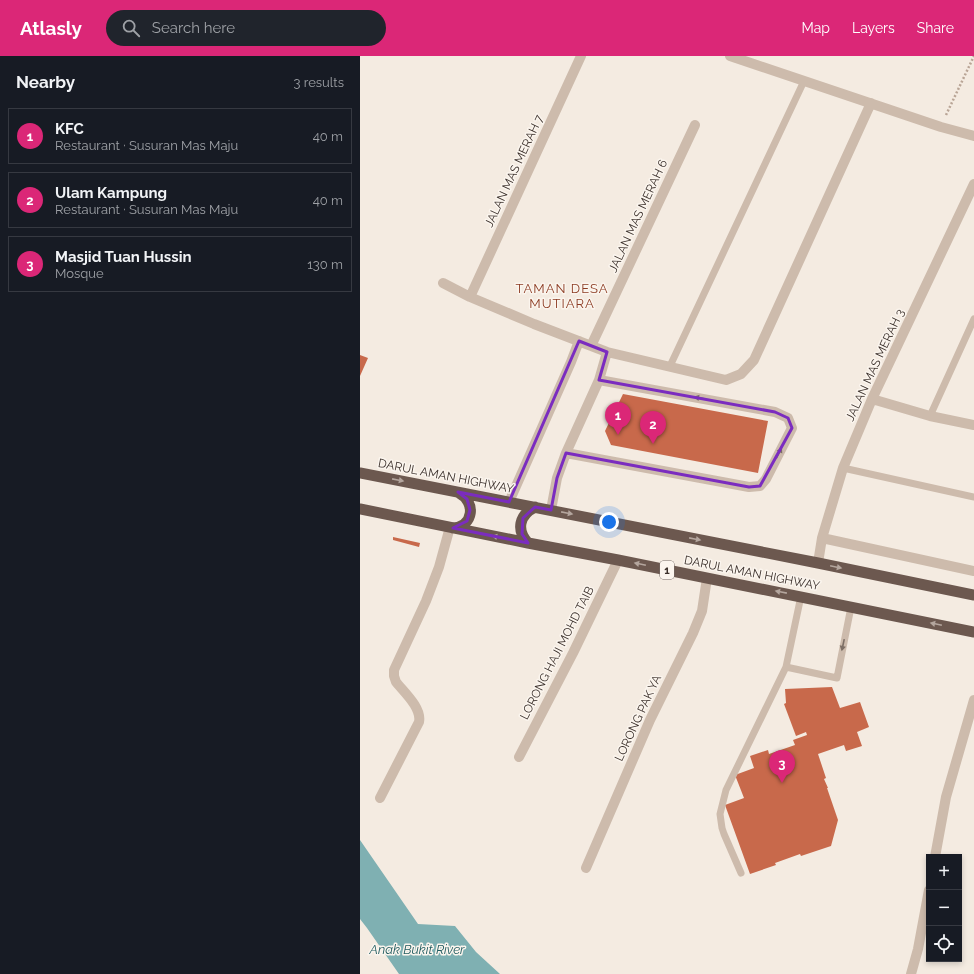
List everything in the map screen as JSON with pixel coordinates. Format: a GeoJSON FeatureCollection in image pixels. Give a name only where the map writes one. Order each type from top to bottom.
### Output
{"type":"FeatureCollection","features":[{"type":"Feature","properties":{"kind":"highway","name":"DARUL AMAN HIGHWAY"},"geometry":{"type":"LineString","coordinates":[[360,473],[974,595]]}},
{"type":"Feature","properties":{"kind":"highway"},"geometry":{"type":"LineString","coordinates":[[451,527],[463,525],[469,516],[470,504],[463,495],[458,492]]}},
{"type":"Feature","properties":{"kind":"highway"},"geometry":{"type":"LineString","coordinates":[[528,543],[522,534],[521,523],[526,513],[535,507]]}},
{"type":"Feature","properties":{"kind":"highway","name":"DARUL AMAN HIGHWAY"},"geometry":{"type":"LineString","coordinates":[[361,512],[451,527],[801,596],[974,632]]}},
{"type":"Feature","properties":{"kind":"street","name":"JALAN MAS MERAH 7"},"geometry":{"type":"LineString","coordinates":[[470,297],[581,56]]}},
{"type":"Feature","properties":{"kind":"street"},"geometry":{"type":"LineString","coordinates":[[730,56],[941,127],[974,136]]}},
{"type":"Feature","properties":{"kind":"street"},"geometry":{"type":"LineString","coordinates":[[443,283],[470,297],[534,324],[607,352],[726,380],[741,374],[754,360],[871,103]]}},
{"type":"Feature","properties":{"kind":"street","name":"JALAN MAS MERAH 6"},"geometry":{"type":"LineString","coordinates":[[590,346],[695,125]]}},
{"type":"Feature","properties":{"kind":"street","name":"JALAN MAS MERAH 3"},"geometry":{"type":"LineString","coordinates":[[818,563],[822,538],[843,468],[872,399],[974,184]]}},
{"type":"Feature","properties":{"kind":"street"},"geometry":{"type":"LineString","coordinates":[[509,502],[572,362],[579,342]]}},
{"type":"Feature","properties":{"kind":"street"},"geometry":{"type":"LineString","coordinates":[[551,510],[557,478],[566,453],[599,380],[607,352]]}},
{"type":"Feature","properties":{"kind":"street"},"geometry":{"type":"LineString","coordinates":[[566,453],[749,487],[760,486],[766,479],[792,428],[788,418],[775,412],[599,380]]}},
{"type":"Feature","properties":{"kind":"street"},"geometry":{"type":"LineString","coordinates":[[872,399],[930,416],[974,425]]}},
{"type":"Feature","properties":{"kind":"street"},"geometry":{"type":"LineString","coordinates":[[380,798],[420,718],[418,710],[396,682],[394,670],[426,601],[439,567],[451,527]]}},
{"type":"Feature","properties":{"kind":"street"},"geometry":{"type":"LineString","coordinates":[[822,538],[974,572]]}},
{"type":"Feature","properties":{"kind":"street","name":"LORONG HAJI MOHD TAIB"},"geometry":{"type":"LineString","coordinates":[[519,757],[573,653],[618,560]]}},
{"type":"Feature","properties":{"kind":"street","name":"LORONG PAK YA"},"geometry":{"type":"LineString","coordinates":[[586,868],[650,720],[693,633],[702,611],[706,578]]}},
{"type":"Feature","properties":{"kind":"street"},"geometry":{"type":"LineString","coordinates":[[936,854],[946,797],[974,700]]}},
{"type":"Feature","properties":{"kind":"street"},"geometry":{"type":"LineString","coordinates":[[911,974],[918,948],[926,906]]}},
{"type":"Feature","properties":{"kind":"lane"},"geometry":{"type":"LineString","coordinates":[[670,366],[804,81]]}},
{"type":"Feature","properties":{"kind":"lane"},"geometry":{"type":"LineString","coordinates":[[930,416],[974,319]]}},
{"type":"Feature","properties":{"kind":"lane"},"geometry":{"type":"LineString","coordinates":[[843,468],[974,497]]}},
{"type":"Feature","properties":{"kind":"lane"},"geometry":{"type":"LineString","coordinates":[[741,872],[724,834],[720,814],[726,790],[786,667],[801,596]]}},
{"type":"Feature","properties":{"kind":"lane"},"geometry":{"type":"LineString","coordinates":[[786,667],[837,678],[851,607]]}},
{"type":"Feature","properties":{"kind":"path"},"geometry":{"type":"LineString","coordinates":[[941,127],[974,56]]}},
{"type":"Feature","properties":{"kind":"highlighted area"},"geometry":{"type":"Polygon","coordinates":[[[579,341],[607,352],[599,380],[775,412],[788,418],[792,428],[760,486],[749,487],[566,453],[557,478],[551,510],[535,507],[523,518],[522,534],[528,543],[453,528],[467,521],[470,510],[467,499],[458,492],[509,502],[579,341]]]}},
{"type":"Feature","properties":{"kind":"water","name":"Anak Bukit River"},"geometry":{"type":"Polygon","coordinates":[[[360,840],[418,924],[455,926],[476,952],[500,974],[399,974],[360,919],[360,840]]]}},
{"type":"Feature","properties":{"kind":"building"},"geometry":{"type":"Polygon","coordinates":[[[360,355],[368,358],[360,376],[360,355]]]}},
{"type":"Feature","properties":{"kind":"building"},"geometry":{"type":"Polygon","coordinates":[[[623,394],[768,421],[758,473],[611,445],[605,431],[623,394]]]}},
{"type":"Feature","properties":{"kind":"building"},"geometry":{"type":"Polygon","coordinates":[[[393,537],[420,543],[419,547],[393,540],[393,537]]]}},
{"type":"Feature","properties":{"kind":"building"},"geometry":{"type":"Polygon","coordinates":[[[832,687],[840,708],[860,702],[869,727],[857,732],[862,746],[846,751],[844,745],[818,754],[826,778],[824,779],[838,820],[831,846],[801,856],[800,854],[775,863],[776,865],[750,874],[725,805],[744,798],[735,775],[754,768],[750,756],[768,750],[769,754],[795,745],[793,740],[807,735],[806,732],[796,736],[784,704],[786,703],[785,689],[832,687]]]}},
{"type":"Feature","properties":{"kind":"place","name":"KFC"},"geometry":{"type":"Point","coordinates":[618,435]}},
{"type":"Feature","properties":{"kind":"place","name":"Ulam Kampung"},"geometry":{"type":"Point","coordinates":[653,444]}},
{"type":"Feature","properties":{"kind":"place","name":"Masjid Tuan Hussin"},"geometry":{"type":"Point","coordinates":[782,783]}},
{"type":"Feature","properties":{"kind":"district","name":"TAMAN DESA MUTIARA"},"geometry":{"type":"Point","coordinates":[562,296]}}]}
